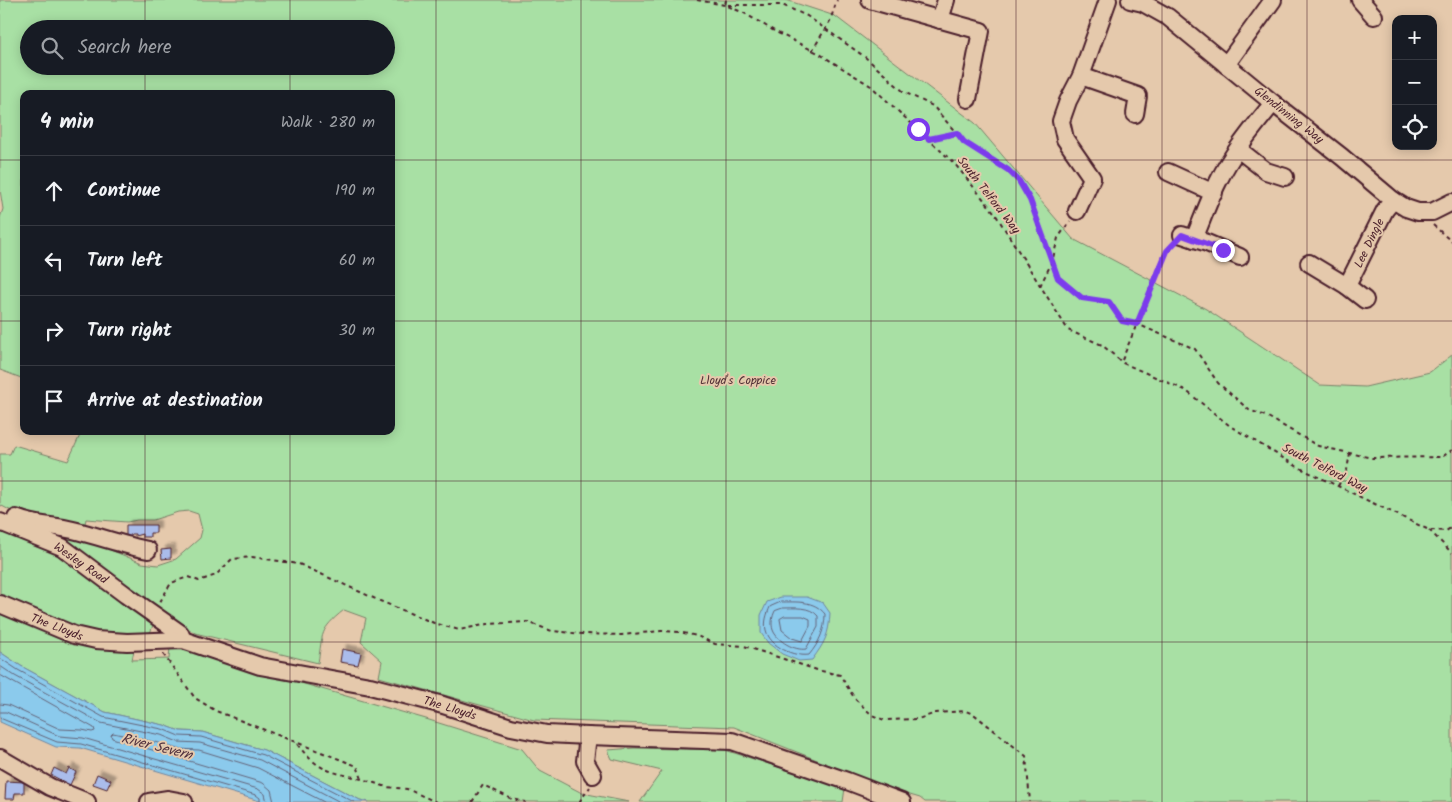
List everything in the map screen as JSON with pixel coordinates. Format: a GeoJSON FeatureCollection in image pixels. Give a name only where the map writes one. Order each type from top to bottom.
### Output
{"type":"FeatureCollection","features":[{"type":"Feature","properties":{"kind":"street"},"geometry":{"type":"LineString","coordinates":[[870,0],[981,32],[968,98]]}},
{"type":"Feature","properties":{"kind":"street"},"geometry":{"type":"LineString","coordinates":[[940,20],[946,0]]}},
{"type":"Feature","properties":{"kind":"street"},"geometry":{"type":"LineString","coordinates":[[1077,211],[1092,178],[1065,139],[1061,121],[1068,101],[1081,76],[1108,0]]}},
{"type":"Feature","properties":{"kind":"street","name":"Glendinning Way"},"geometry":{"type":"LineString","coordinates":[[1130,0],[1143,3],[1168,17],[1393,200],[1406,208],[1418,212]]}},
{"type":"Feature","properties":{"kind":"street"},"geometry":{"type":"LineString","coordinates":[[1226,65],[1273,0]]}},
{"type":"Feature","properties":{"kind":"street"},"geometry":{"type":"LineString","coordinates":[[1360,0],[1374,16]]}},
{"type":"Feature","properties":{"kind":"street"},"geometry":{"type":"LineString","coordinates":[[1081,76],[1138,96],[1135,114]]}},
{"type":"Feature","properties":{"kind":"street"},"geometry":{"type":"LineString","coordinates":[[1240,257],[1194,239],[1218,181],[1238,149],[1274,103]]}},
{"type":"Feature","properties":{"kind":"street"},"geometry":{"type":"LineString","coordinates":[[1238,149],[1266,171],[1285,177]]}},
{"type":"Feature","properties":{"kind":"street"},"geometry":{"type":"LineString","coordinates":[[1168,172],[1214,193]]}},
{"type":"Feature","properties":{"kind":"street","name":"Lee Dingle"},"geometry":{"type":"LineString","coordinates":[[1347,286],[1393,200]]}},
{"type":"Feature","properties":{"kind":"street"},"geometry":{"type":"LineString","coordinates":[[1418,212],[1432,212],[1452,202]]}},
{"type":"Feature","properties":{"kind":"street"},"geometry":{"type":"LineString","coordinates":[[1309,263],[1347,286],[1365,300]]}},
{"type":"Feature","properties":{"kind":"street"},"geometry":{"type":"LineString","coordinates":[[0,510],[24,521],[72,530],[119,544],[148,550]]}},
{"type":"Feature","properties":{"kind":"street","name":"Wesley Road"},"geometry":{"type":"LineString","coordinates":[[0,522],[62,547],[126,595],[154,613],[180,633],[183,640]]}},
{"type":"Feature","properties":{"kind":"street","name":"The Lloyds"},"geometry":{"type":"LineString","coordinates":[[0,604],[74,635],[96,640],[127,642],[183,640],[260,666],[370,686],[443,705],[511,727],[547,734],[732,741],[902,802]]}},
{"type":"Feature","properties":{"kind":"street"},"geometry":{"type":"LineString","coordinates":[[153,640],[154,613]]}},
{"type":"Feature","properties":{"kind":"street"},"geometry":{"type":"LineString","coordinates":[[588,736],[585,761],[593,775]]}},
{"type":"Feature","properties":{"kind":"street"},"geometry":{"type":"LineString","coordinates":[[2,762],[50,787],[87,802]]}},
{"type":"Feature","properties":{"kind":"street"},"geometry":{"type":"LineString","coordinates":[[149,802],[168,799],[184,802]]}},
{"type":"Feature","properties":{"kind":"path","name":"South Telford Way"},"geometry":{"type":"LineString","coordinates":[[697,0],[725,5],[744,13],[871,86],[954,163],[994,212],[1068,330],[1102,345],[1122,361],[1184,390],[1238,431],[1298,467],[1429,530]]}},
{"type":"Feature","properties":{"kind":"path"},"geometry":{"type":"LineString","coordinates":[[726,0],[725,5],[782,5],[807,16],[865,57],[904,92],[933,106],[964,142],[1008,170],[1019,181],[1030,200],[1058,278],[1082,298],[1109,302],[1122,321],[1137,324],[1195,349],[1218,383],[1249,410],[1268,417],[1318,446],[1372,458],[1442,457],[1452,450]]}},
{"type":"Feature","properties":{"kind":"path"},"geometry":{"type":"LineString","coordinates":[[812,51],[830,21],[837,0]]}},
{"type":"Feature","properties":{"kind":"path"},"geometry":{"type":"LineString","coordinates":[[929,139],[957,133]]}},
{"type":"Feature","properties":{"kind":"path"},"geometry":{"type":"LineString","coordinates":[[1040,286],[1052,262],[1058,238],[1077,211]]}},
{"type":"Feature","properties":{"kind":"path"},"geometry":{"type":"LineString","coordinates":[[1418,212],[1452,242]]}},
{"type":"Feature","properties":{"kind":"path"},"geometry":{"type":"LineString","coordinates":[[1122,361],[1167,251],[1194,239]]}},
{"type":"Feature","properties":{"kind":"path"},"geometry":{"type":"LineString","coordinates":[[1338,486],[1347,470],[1350,453]]}},
{"type":"Feature","properties":{"kind":"path"},"geometry":{"type":"LineString","coordinates":[[1429,530],[1446,531],[1452,527]]}},
{"type":"Feature","properties":{"kind":"path"},"geometry":{"type":"LineString","coordinates":[[1429,530],[1452,553]]}},
{"type":"Feature","properties":{"kind":"path"},"geometry":{"type":"LineString","coordinates":[[154,613],[171,583],[188,577],[199,581],[216,575],[232,559],[252,557],[299,564],[434,624],[459,630],[488,624],[527,622],[552,631],[583,634],[622,635],[661,631],[698,636],[715,644],[744,646],[817,670],[840,675],[855,699],[872,715],[884,720],[918,719],[936,713],[966,711],[975,715],[1026,756],[1030,802]]}},
{"type":"Feature","properties":{"kind":"path"},"geometry":{"type":"LineString","coordinates":[[153,640],[195,698],[216,711],[357,766],[362,779]]}},
{"type":"Feature","properties":{"kind":"path"},"geometry":{"type":"LineString","coordinates":[[296,742],[308,758],[325,770],[387,787],[408,789],[436,802]]}},
{"type":"Feature","properties":{"kind":"path"},"geometry":{"type":"LineString","coordinates":[[579,802],[590,788],[593,775]]}},
{"type":"Feature","properties":{"kind":"path"},"geometry":{"type":"LineString","coordinates":[[472,802],[483,786],[512,799],[526,802]]}},
{"type":"Feature","properties":{"kind":"green space","name":"Lloyd's Coppice"},"geometry":{"type":"Polygon","coordinates":[[[0,0],[786,0],[835,16],[975,123],[1073,239],[1206,309],[1320,385],[1365,387],[1430,372],[1452,355],[1452,802],[925,802],[920,798],[890,789],[734,727],[534,720],[379,677],[382,661],[361,642],[366,618],[344,610],[326,628],[322,638],[318,663],[195,633],[47,536],[65,531],[142,563],[158,565],[176,559],[200,538],[202,530],[198,514],[189,511],[178,512],[153,520],[127,522],[86,519],[84,528],[25,518],[0,505],[0,454],[10,454],[14,445],[68,461],[80,435],[395,435],[395,90],[20,90],[20,378],[0,370],[0,218],[3,209],[0,190],[0,0]]]}},
{"type":"Feature","properties":{"kind":"green space"},"geometry":{"type":"Polygon","coordinates":[[[0,529],[60,555],[151,617],[153,625],[149,636],[134,638],[132,660],[169,659],[170,647],[193,652],[426,719],[522,749],[540,771],[582,793],[629,802],[369,802],[360,800],[264,750],[202,732],[180,731],[164,725],[105,712],[21,666],[0,652],[0,529]]]}},
{"type":"Feature","properties":{"kind":"green space"},"geometry":{"type":"Polygon","coordinates":[[[634,748],[725,750],[845,788],[843,802],[640,802],[662,771],[612,759],[608,750],[634,748]]]}},
{"type":"Feature","properties":{"kind":"water"},"geometry":{"type":"Polygon","coordinates":[[[781,597],[807,597],[823,603],[830,613],[826,638],[812,660],[799,661],[782,654],[768,643],[761,633],[761,615],[767,602],[781,597]]]}},
{"type":"Feature","properties":{"kind":"water","name":"River Severn"},"geometry":{"type":"Polygon","coordinates":[[[0,652],[21,666],[105,712],[164,725],[180,731],[202,732],[264,750],[360,800],[369,802],[263,802],[80,748],[56,747],[0,722],[0,652]]]}},
{"type":"Feature","properties":{"kind":"building"},"geometry":{"type":"Polygon","coordinates":[[[126,525],[156,525],[156,533],[150,533],[150,537],[142,537],[142,534],[135,536],[135,534],[131,534],[131,537],[126,537],[126,525]]]}},
{"type":"Feature","properties":{"kind":"building"},"geometry":{"type":"Polygon","coordinates":[[[171,549],[171,558],[162,559],[161,550],[171,549]]]}},
{"type":"Feature","properties":{"kind":"building"},"geometry":{"type":"Polygon","coordinates":[[[342,649],[361,653],[358,665],[340,662],[342,649]]]}},
{"type":"Feature","properties":{"kind":"building"},"geometry":{"type":"Polygon","coordinates":[[[54,768],[66,774],[69,768],[76,772],[70,785],[51,775],[54,768]]]}},
{"type":"Feature","properties":{"kind":"building"},"geometry":{"type":"Polygon","coordinates":[[[97,774],[111,780],[107,789],[93,784],[97,774]]]}},
{"type":"Feature","properties":{"kind":"building"},"geometry":{"type":"Polygon","coordinates":[[[6,781],[24,782],[24,793],[15,793],[14,799],[5,799],[6,781]]]}},
{"type":"Feature","properties":{"kind":"route"},"geometry":{"type":"LineString","coordinates":[[918,129],[929,139],[957,133],[964,142],[1008,170],[1019,181],[1030,200],[1058,278],[1082,298],[1109,302],[1122,321],[1137,324],[1167,251],[1182,235],[1223,250]]}}]}
